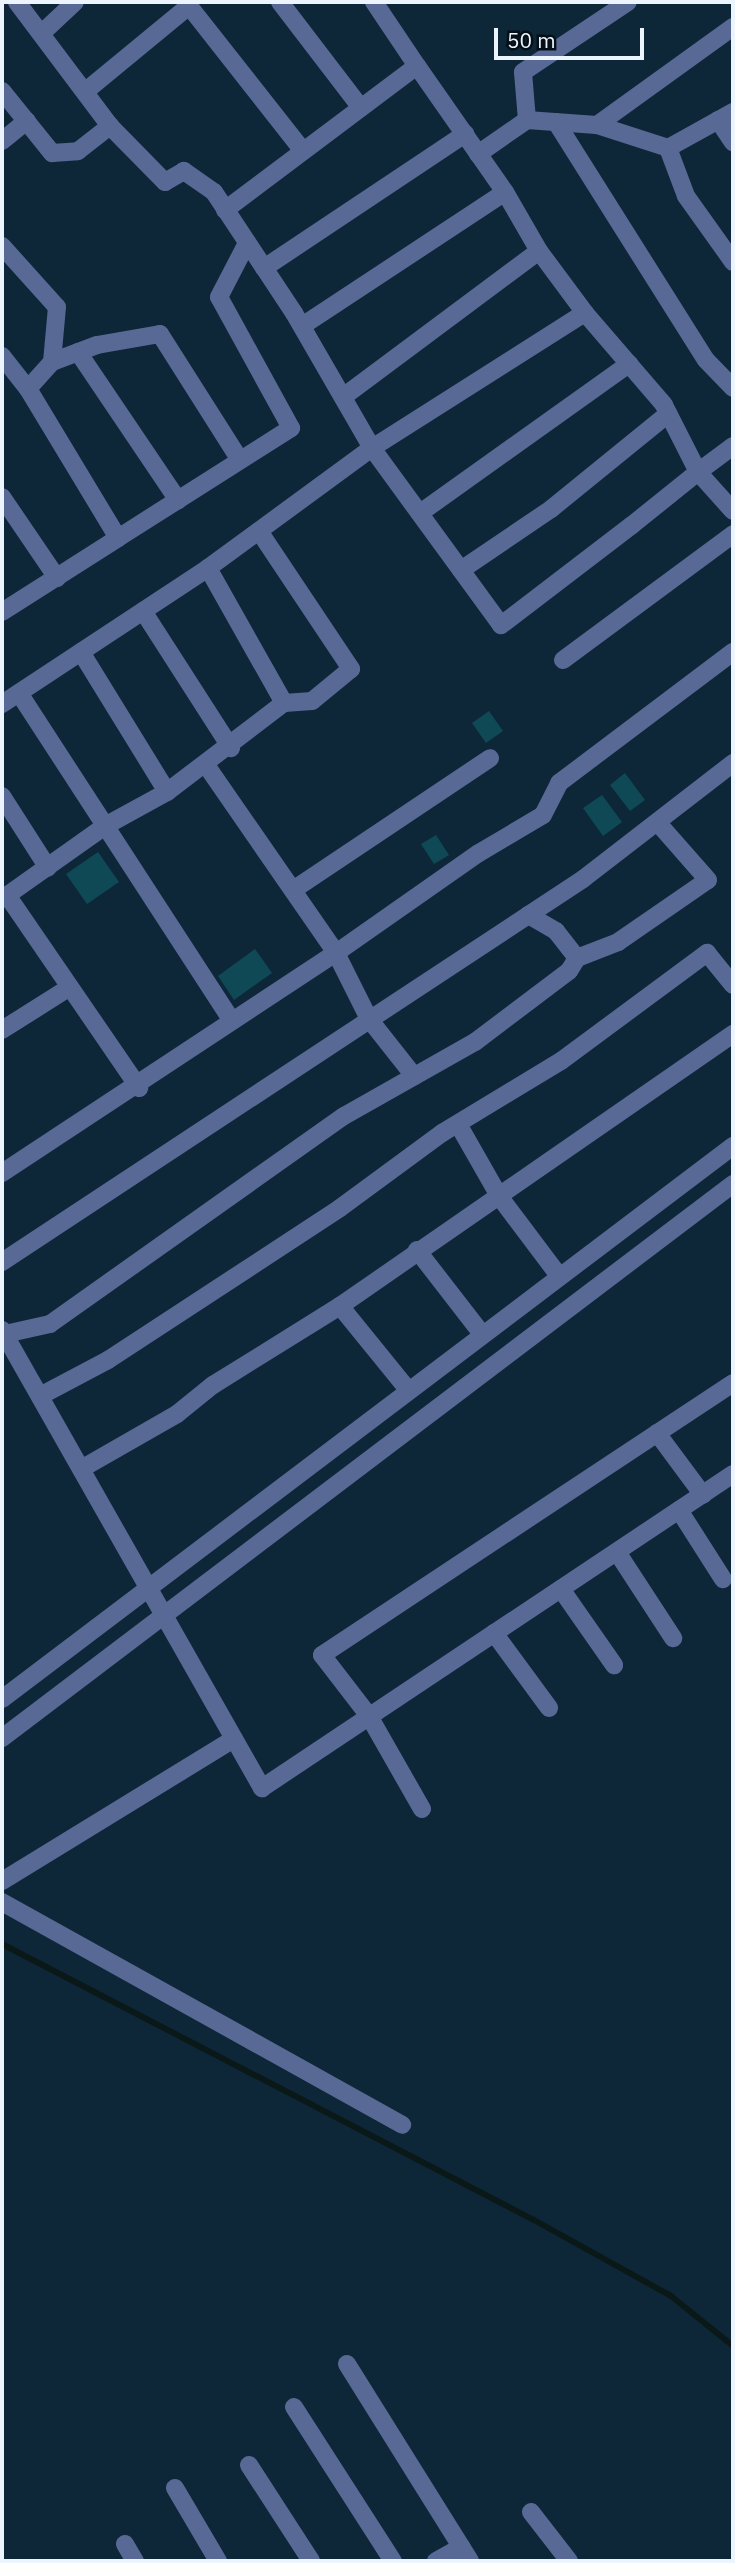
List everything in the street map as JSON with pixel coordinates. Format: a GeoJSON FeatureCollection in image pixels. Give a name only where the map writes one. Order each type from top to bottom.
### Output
{"type":"FeatureCollection","features":[{"type":"Feature","properties":{"kind":"street"},"geometry":{"type":"LineString","coordinates":[[17,2],[87,90],[110,126],[165,182],[184,171],[214,192],[302,326],[372,448],[501,625],[733,446]]}},
{"type":"Feature","properties":{"kind":"street"},"geometry":{"type":"LineString","coordinates":[[41,33],[75,2]]}},
{"type":"Feature","properties":{"kind":"street"},"geometry":{"type":"LineString","coordinates":[[280,2],[361,108]]}},
{"type":"Feature","properties":{"kind":"street"},"geometry":{"type":"LineString","coordinates":[[373,2],[505,192],[539,251],[585,313],[668,414],[698,472],[733,511]]}},
{"type":"Feature","properties":{"kind":"street"},"geometry":{"type":"LineString","coordinates":[[527,120],[523,72],[628,2]]}},
{"type":"Feature","properties":{"kind":"street"},"geometry":{"type":"LineString","coordinates":[[87,90],[189,6],[303,151]]}},
{"type":"Feature","properties":{"kind":"street"},"geometry":{"type":"LineString","coordinates":[[597,125],[733,27]]}},
{"type":"Feature","properties":{"kind":"street"},"geometry":{"type":"LineString","coordinates":[[225,210],[417,66]]}},
{"type":"Feature","properties":{"kind":"street"},"geometry":{"type":"LineString","coordinates":[[2,91],[52,153],[78,151],[110,126]]}},
{"type":"Feature","properties":{"kind":"street"},"geometry":{"type":"LineString","coordinates":[[478,154],[527,120],[597,125],[668,148],[726,116],[733,142]]}},
{"type":"Feature","properties":{"kind":"street"},"geometry":{"type":"LineString","coordinates":[[2,141],[27,121]]}},
{"type":"Feature","properties":{"kind":"street"},"geometry":{"type":"LineString","coordinates":[[556,122],[706,360],[733,388]]}},
{"type":"Feature","properties":{"kind":"street"},"geometry":{"type":"LineString","coordinates":[[264,268],[465,134]]}},
{"type":"Feature","properties":{"kind":"street"},"geometry":{"type":"LineString","coordinates":[[668,148],[686,196],[733,262]]}},
{"type":"Feature","properties":{"kind":"street"},"geometry":{"type":"LineString","coordinates":[[302,326],[505,192]]}},
{"type":"Feature","properties":{"kind":"street"},"geometry":{"type":"LineString","coordinates":[[3,609],[57,578],[291,428],[219,298],[247,243]]}},
{"type":"Feature","properties":{"kind":"street"},"geometry":{"type":"LineString","coordinates":[[2,246],[57,307],[52,362]]}},
{"type":"Feature","properties":{"kind":"street"},"geometry":{"type":"LineString","coordinates":[[343,397],[539,251]]}},
{"type":"Feature","properties":{"kind":"street"},"geometry":{"type":"LineString","coordinates":[[2,704],[208,568],[372,448],[585,313]]}},
{"type":"Feature","properties":{"kind":"street"},"geometry":{"type":"LineString","coordinates":[[28,388],[52,362],[78,352],[160,334],[240,460]]}},
{"type":"Feature","properties":{"kind":"street"},"geometry":{"type":"LineString","coordinates":[[78,352],[178,500]]}},
{"type":"Feature","properties":{"kind":"street"},"geometry":{"type":"LineString","coordinates":[[2,356],[28,388],[118,538]]}},
{"type":"Feature","properties":{"kind":"street"},"geometry":{"type":"LineString","coordinates":[[420,513],[629,364]]}},
{"type":"Feature","properties":{"kind":"street"},"geometry":{"type":"LineString","coordinates":[[461,570],[551,509],[668,414]]}},
{"type":"Feature","properties":{"kind":"street"},"geometry":{"type":"LineString","coordinates":[[2,497],[57,578]]}},
{"type":"Feature","properties":{"kind":"street"},"geometry":{"type":"LineString","coordinates":[[138,1086],[5,897],[105,826],[167,792],[231,748],[284,703],[312,701],[351,669],[259,531]]}},
{"type":"Feature","properties":{"kind":"street"},"geometry":{"type":"LineString","coordinates":[[563,660],[733,534]]}},
{"type":"Feature","properties":{"kind":"street"},"geometry":{"type":"LineString","coordinates":[[208,568],[284,703]]}},
{"type":"Feature","properties":{"kind":"street"},"geometry":{"type":"LineString","coordinates":[[143,611],[231,748]]}},
{"type":"Feature","properties":{"kind":"street"},"geometry":{"type":"LineString","coordinates":[[81,652],[167,792]]}},
{"type":"Feature","properties":{"kind":"street"},"geometry":{"type":"LineString","coordinates":[[2,1173],[138,1086],[479,853],[544,815],[559,783],[733,652]]}},
{"type":"Feature","properties":{"kind":"street"},"geometry":{"type":"LineString","coordinates":[[19,693],[232,1021]]}},
{"type":"Feature","properties":{"kind":"street"},"geometry":{"type":"LineString","coordinates":[[293,890],[490,758]]}},
{"type":"Feature","properties":{"kind":"street"},"geometry":{"type":"LineString","coordinates":[[2,1262],[528,915],[657,822],[733,763]]}},
{"type":"Feature","properties":{"kind":"street"},"geometry":{"type":"LineString","coordinates":[[206,765],[336,953],[369,1018],[414,1076]]}},
{"type":"Feature","properties":{"kind":"street"},"geometry":{"type":"LineString","coordinates":[[2,796],[48,868]]}},
{"type":"Feature","properties":{"kind":"street"},"geometry":{"type":"LineString","coordinates":[[657,822],[708,880],[618,942],[577,958],[569,971],[475,1042],[344,1116],[50,1324],[3,1332],[262,1788],[733,1474]]}},
{"type":"Feature","properties":{"kind":"street"},"geometry":{"type":"LineString","coordinates":[[528,915],[556,931],[577,958]]}},
{"type":"Feature","properties":{"kind":"street"},"geometry":{"type":"LineString","coordinates":[[40,1396],[108,1360],[340,1208],[458,1124],[561,1061],[707,953],[733,985]]}},
{"type":"Feature","properties":{"kind":"street"},"geometry":{"type":"LineString","coordinates":[[2,1030],[70,987]]}},
{"type":"Feature","properties":{"kind":"street"},"geometry":{"type":"LineString","coordinates":[[81,1469],[177,1414],[213,1385],[340,1306],[417,1250],[733,1034]]}},
{"type":"Feature","properties":{"kind":"street"},"geometry":{"type":"LineString","coordinates":[[458,1124],[499,1196],[559,1276]]}},
{"type":"Feature","properties":{"kind":"street"},"geometry":{"type":"LineString","coordinates":[[2,1699],[733,1146]]}},
{"type":"Feature","properties":{"kind":"street"},"geometry":{"type":"LineString","coordinates":[[2,1738],[733,1184]]}},
{"type":"Feature","properties":{"kind":"street"},"geometry":{"type":"LineString","coordinates":[[417,1250],[482,1334]]}},
{"type":"Feature","properties":{"kind":"street"},"geometry":{"type":"LineString","coordinates":[[340,1306],[409,1391]]}},
{"type":"Feature","properties":{"kind":"street"},"geometry":{"type":"LineString","coordinates":[[422,1809],[369,1716],[322,1655],[733,1383]]}},
{"type":"Feature","properties":{"kind":"street"},"geometry":{"type":"LineString","coordinates":[[657,1433],[703,1495]]}},
{"type":"Feature","properties":{"kind":"street"},"geometry":{"type":"LineString","coordinates":[[679,1510],[723,1579]]}},
{"type":"Feature","properties":{"kind":"street"},"geometry":{"type":"LineString","coordinates":[[617,1552],[673,1638]]}},
{"type":"Feature","properties":{"kind":"street"},"geometry":{"type":"LineString","coordinates":[[561,1589],[614,1665]]}},
{"type":"Feature","properties":{"kind":"street"},"geometry":{"type":"LineString","coordinates":[[494,1633],[549,1708]]}},
{"type":"Feature","properties":{"kind":"street"},"geometry":{"type":"LineString","coordinates":[[2,1881],[234,1739]]}},
{"type":"Feature","properties":{"kind":"street"},"geometry":{"type":"LineString","coordinates":[[2,1902],[402,2125]]}},
{"type":"Feature","properties":{"kind":"street"},"geometry":{"type":"LineString","coordinates":[[347,2364],[465,2554],[436,2561]]}},
{"type":"Feature","properties":{"kind":"street"},"geometry":{"type":"LineString","coordinates":[[294,2407],[393,2561]]}},
{"type":"Feature","properties":{"kind":"street"},"geometry":{"type":"LineString","coordinates":[[249,2465],[311,2561]]}},
{"type":"Feature","properties":{"kind":"street"},"geometry":{"type":"LineString","coordinates":[[174,2488],[218,2561]]}},
{"type":"Feature","properties":{"kind":"street"},"geometry":{"type":"LineString","coordinates":[[531,2512],[569,2561]]}},
{"type":"Feature","properties":{"kind":"street"},"geometry":{"type":"LineString","coordinates":[[125,2544],[135,2561]]}},
{"type":"Feature","properties":{"kind":"building"},"geometry":{"type":"Polygon","coordinates":[[[489,711],[503,731],[486,743],[472,723],[489,711]]]}},
{"type":"Feature","properties":{"kind":"building"},"geometry":{"type":"Polygon","coordinates":[[[625,773],[645,800],[630,811],[610,785],[625,773]]]}},
{"type":"Feature","properties":{"kind":"building"},"geometry":{"type":"Polygon","coordinates":[[[602,795],[622,822],[603,836],[583,808],[602,795]]]}},
{"type":"Feature","properties":{"kind":"building"},"geometry":{"type":"Polygon","coordinates":[[[436,835],[449,855],[434,864],[421,844],[436,835]]]}},
{"type":"Feature","properties":{"kind":"building"},"geometry":{"type":"Polygon","coordinates":[[[98,852],[119,882],[87,904],[66,874],[98,852]]]}},
{"type":"Feature","properties":{"kind":"building"},"geometry":{"type":"Polygon","coordinates":[[[255,949],[272,973],[234,1000],[218,976],[255,949]]]}},
{"type":"Feature","properties":{"kind":"waterway"},"geometry":{"type":"LineString","coordinates":[[2,1944],[534,2220],[671,2296],[733,2346]]}}]}
